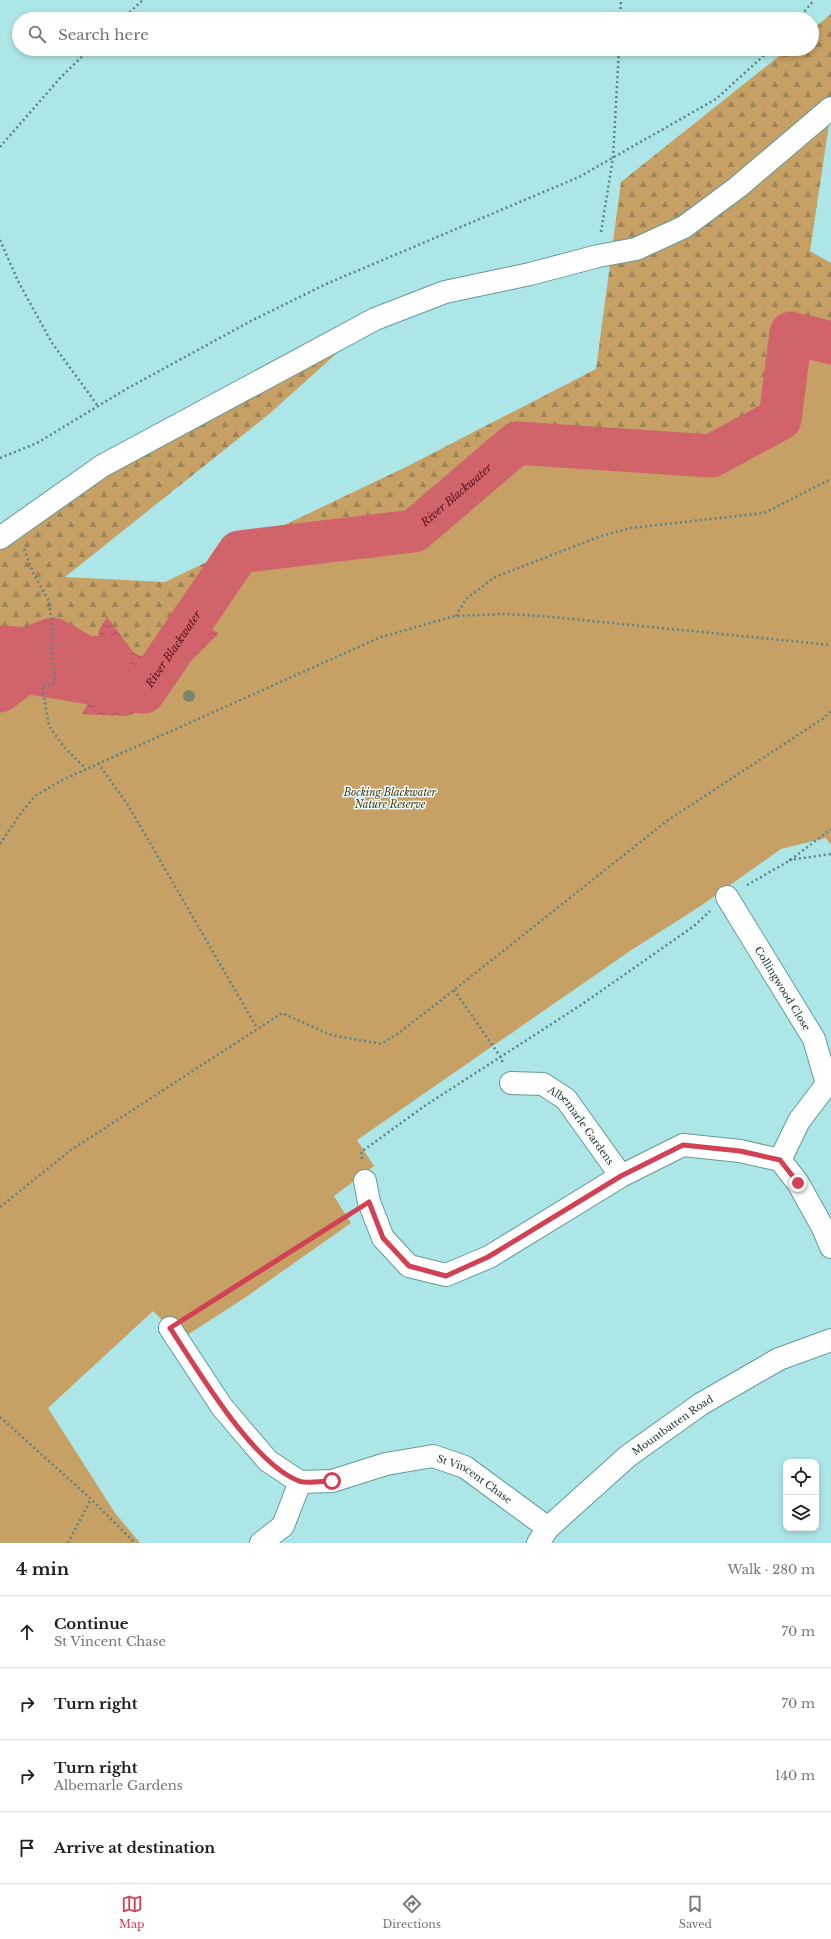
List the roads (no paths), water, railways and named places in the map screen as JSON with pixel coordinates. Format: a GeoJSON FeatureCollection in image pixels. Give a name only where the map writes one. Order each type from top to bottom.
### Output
{"type":"FeatureCollection","features":[{"type":"Feature","properties":{"kind":"street"},"geometry":{"type":"LineString","coordinates":[[8,532],[102,466],[376,319],[445,292],[530,274],[598,256],[636,249],[684,227],[738,186],[831,108]]}},
{"type":"Feature","properties":{"kind":"street","name":"Collingwood Close"},"geometry":{"type":"LineString","coordinates":[[726,897],[814,1039],[829,1083],[799,1121],[780,1160]]}},
{"type":"Feature","properties":{"kind":"street","name":"Albemarle Gardens"},"geometry":{"type":"LineString","coordinates":[[511,1083],[542,1084],[566,1099],[621,1176]]}},
{"type":"Feature","properties":{"kind":"street","name":"Albemarle Gardens"},"geometry":{"type":"LineString","coordinates":[[367,1192],[383,1238],[409,1266],[446,1276],[488,1257],[621,1176],[683,1145],[740,1151],[780,1160]]}},
{"type":"Feature","properties":{"kind":"street"},"geometry":{"type":"LineString","coordinates":[[780,1160],[798,1183],[823,1228],[831,1247]]}},
{"type":"Feature","properties":{"kind":"street"},"geometry":{"type":"LineString","coordinates":[[170,1328],[222,1406],[268,1461],[300,1482],[283,1526],[261,1543]]}},
{"type":"Feature","properties":{"kind":"street","name":"Mountbatten Road"},"geometry":{"type":"LineString","coordinates":[[543,1535],[628,1456],[701,1404],[779,1359],[831,1340]]}},
{"type":"Feature","properties":{"kind":"street","name":"St Vincent Chase"},"geometry":{"type":"LineString","coordinates":[[300,1482],[332,1481],[386,1464],[433,1456],[465,1467],[543,1535]]}},
{"type":"Feature","properties":{"kind":"water"},"geometry":{"type":"Polygon","coordinates":[[[107,617],[134,653],[153,662],[193,647],[211,629],[219,633],[155,697],[146,710],[125,716],[82,714],[112,661],[107,650],[98,645],[99,630],[107,617]]]}},
{"type":"Feature","properties":{"kind":"waterway","name":"River Blackwater"},"geometry":{"type":"LineString","coordinates":[[0,691],[25,672],[144,692],[239,552],[414,531],[517,443],[711,456],[780,419],[791,333],[831,343]]}},
{"type":"Feature","properties":{"kind":"waterway"},"geometry":{"type":"LineString","coordinates":[[0,647],[28,649],[53,639],[86,658],[110,657]]}},
{"type":"Feature","properties":{"kind":"park label","name":"Bocking Blackwater Nature Reserve"},"geometry":{"type":"Point","coordinates":[390,798]}}]}
